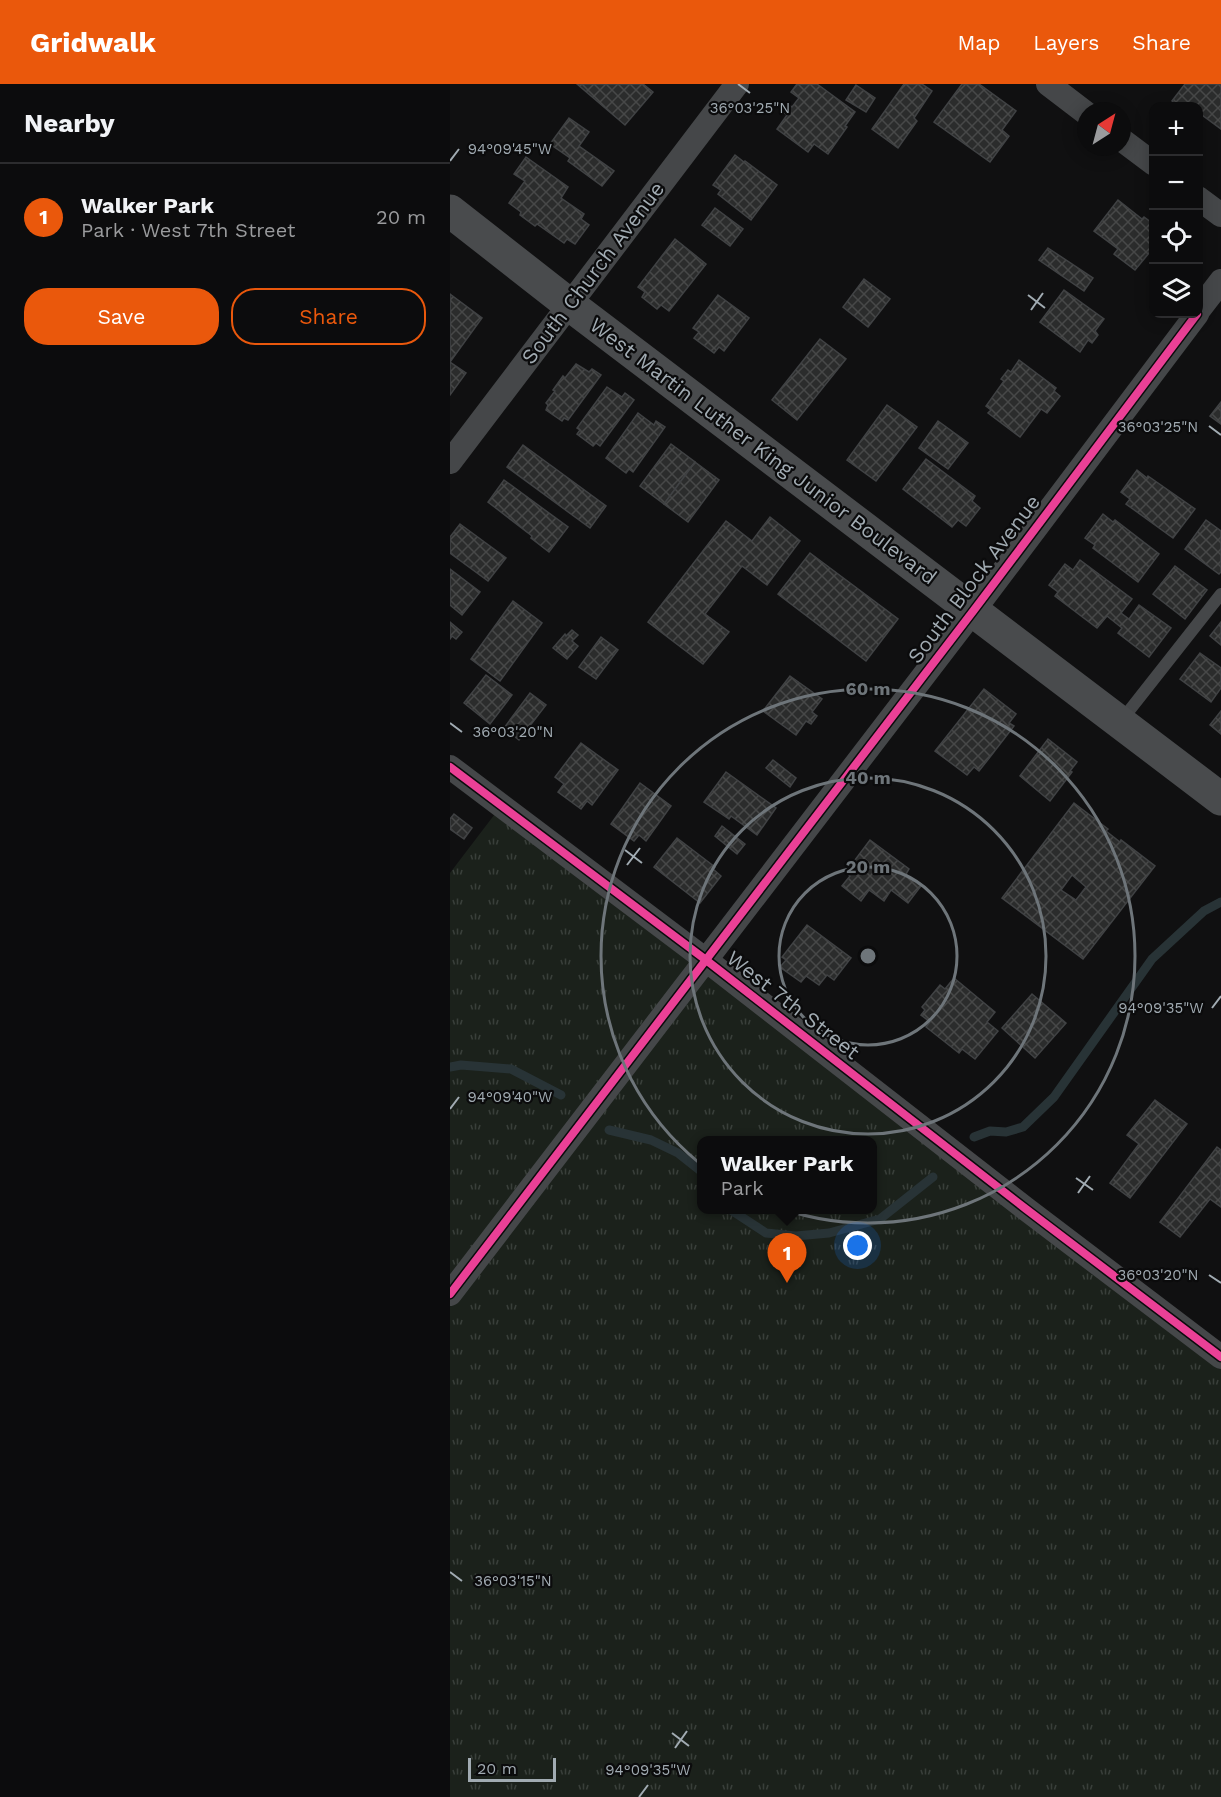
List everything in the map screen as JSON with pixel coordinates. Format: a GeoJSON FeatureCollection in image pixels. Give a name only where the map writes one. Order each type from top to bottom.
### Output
{"type":"FeatureCollection","features":[{"type":"Feature","properties":{"kind":"main road","name":"West Martin Luther King Junior Boulevard"},"geometry":{"type":"LineString","coordinates":[[450,211],[570,305],[1221,799]]}},
{"type":"Feature","properties":{"kind":"street","name":"South Church Avenue"},"geometry":{"type":"LineString","coordinates":[[450,462],[737,84]]}},
{"type":"Feature","properties":{"kind":"street"},"geometry":{"type":"LineString","coordinates":[[1048,84],[1077,106]]}},
{"type":"Feature","properties":{"kind":"street"},"geometry":{"type":"LineString","coordinates":[[1131,147],[1149,160]]}},
{"type":"Feature","properties":{"kind":"street"},"geometry":{"type":"LineString","coordinates":[[1203,202],[1221,215]]}},
{"type":"Feature","properties":{"kind":"street","name":"South Block Avenue"},"geometry":{"type":"LineString","coordinates":[[1203,305],[1221,281]]}},
{"type":"Feature","properties":{"kind":"street","name":"South Block Avenue"},"geometry":{"type":"LineString","coordinates":[[450,1294],[974,610],[1193,318]]}},
{"type":"Feature","properties":{"kind":"street","name":"West 7th Street"},"geometry":{"type":"LineString","coordinates":[[450,767],[706,960],[1026,1209],[1221,1357]]}},
{"type":"Feature","properties":{"kind":"lane"},"geometry":{"type":"LineString","coordinates":[[1120,722],[1221,594]]}},
{"type":"Feature","properties":{"kind":"green space"},"geometry":{"type":"Polygon","coordinates":[[[501,806],[1221,1357],[1221,1797],[450,1797],[450,873],[501,806]]]}},
{"type":"Feature","properties":{"kind":"building"},"geometry":{"type":"Polygon","coordinates":[[[577,84],[643,84],[653,92],[625,125],[577,84]]]}},
{"type":"Feature","properties":{"kind":"building"},"geometry":{"type":"Polygon","coordinates":[[[797,84],[817,84],[855,112],[828,154],[814,144],[808,152],[777,129],[787,115],[782,111],[787,103],[792,107],[799,98],[791,92],[797,84]]]}},
{"type":"Feature","properties":{"kind":"building"},"geometry":{"type":"Polygon","coordinates":[[[904,84],[922,84],[932,91],[914,118],[917,121],[898,148],[872,129],[904,84]]]}},
{"type":"Feature","properties":{"kind":"building"},"geometry":{"type":"Polygon","coordinates":[[[962,84],[979,84],[1016,111],[1002,130],[1009,136],[990,162],[934,122],[962,84]]]}},
{"type":"Feature","properties":{"kind":"building"},"geometry":{"type":"Polygon","coordinates":[[[1185,84],[1221,84],[1221,129],[1203,116],[1203,102],[1172,101],[1185,84]]]}},
{"type":"Feature","properties":{"kind":"building"},"geometry":{"type":"Polygon","coordinates":[[[856,85],[875,98],[866,112],[846,100],[856,85]]]}},
{"type":"Feature","properties":{"kind":"building"},"geometry":{"type":"Polygon","coordinates":[[[569,118],[589,132],[579,146],[614,171],[602,186],[568,161],[570,158],[550,144],[569,118]]]}},
{"type":"Feature","properties":{"kind":"building"},"geometry":{"type":"Polygon","coordinates":[[[735,155],[777,185],[751,220],[718,194],[721,190],[713,185],[735,155]]]}},
{"type":"Feature","properties":{"kind":"building"},"geometry":{"type":"Polygon","coordinates":[[[526,157],[568,187],[561,198],[584,214],[581,219],[589,225],[575,244],[567,239],[564,243],[537,224],[535,226],[509,203],[525,181],[514,174],[526,157]]]}},
{"type":"Feature","properties":{"kind":"building"},"geometry":{"type":"Polygon","coordinates":[[[1118,200],[1142,219],[1144,217],[1149,221],[1149,253],[1135,270],[1114,254],[1118,249],[1094,231],[1118,200]]]}},
{"type":"Feature","properties":{"kind":"building"},"geometry":{"type":"Polygon","coordinates":[[[715,208],[743,229],[730,246],[702,225],[715,208]]]}},
{"type":"Feature","properties":{"kind":"building"},"geometry":{"type":"Polygon","coordinates":[[[675,239],[706,264],[669,311],[661,305],[657,309],[642,297],[645,292],[638,287],[675,239]]]}},
{"type":"Feature","properties":{"kind":"building"},"geometry":{"type":"Polygon","coordinates":[[[1048,248],[1093,278],[1084,291],[1039,260],[1048,248]]]}},
{"type":"Feature","properties":{"kind":"building"},"geometry":{"type":"Polygon","coordinates":[[[864,279],[890,299],[868,327],[843,307],[864,279]]]}},
{"type":"Feature","properties":{"kind":"building"},"geometry":{"type":"Polygon","coordinates":[[[1064,290],[1104,319],[1095,331],[1098,335],[1092,343],[1088,340],[1080,352],[1040,322],[1064,290]]]}},
{"type":"Feature","properties":{"kind":"building"},"geometry":{"type":"Polygon","coordinates":[[[450,294],[482,318],[450,362],[450,294]]]}},
{"type":"Feature","properties":{"kind":"building"},"geometry":{"type":"Polygon","coordinates":[[[718,295],[749,318],[724,351],[719,347],[714,353],[694,338],[699,332],[693,328],[718,295]]]}},
{"type":"Feature","properties":{"kind":"building"},"geometry":{"type":"Polygon","coordinates":[[[820,339],[846,359],[797,420],[772,400],[820,339]]]}},
{"type":"Feature","properties":{"kind":"building"},"geometry":{"type":"Polygon","coordinates":[[[1019,360],[1056,388],[1054,391],[1060,396],[1047,413],[1041,409],[1020,437],[988,413],[991,410],[986,406],[1004,381],[1001,379],[1008,370],[1011,372],[1019,360]]]}},
{"type":"Feature","properties":{"kind":"building"},"geometry":{"type":"Polygon","coordinates":[[[450,362],[466,373],[450,395],[450,362]]]}},
{"type":"Feature","properties":{"kind":"building"},"geometry":{"type":"Polygon","coordinates":[[[576,364],[589,372],[592,369],[601,375],[568,420],[564,418],[562,421],[546,410],[548,405],[546,403],[563,376],[565,378],[576,364]]]}},
{"type":"Feature","properties":{"kind":"building"},"geometry":{"type":"Polygon","coordinates":[[[607,387],[622,397],[625,393],[634,400],[600,446],[596,443],[593,446],[577,434],[580,430],[577,428],[607,387]]]}},
{"type":"Feature","properties":{"kind":"building"},"geometry":{"type":"Polygon","coordinates":[[[1221,402],[1221,424],[1210,416],[1221,402]]]}},
{"type":"Feature","properties":{"kind":"building"},"geometry":{"type":"Polygon","coordinates":[[[887,405],[917,427],[876,481],[847,460],[887,405]]]}},
{"type":"Feature","properties":{"kind":"building"},"geometry":{"type":"Polygon","coordinates":[[[638,413],[654,425],[656,421],[665,427],[633,472],[629,469],[626,473],[606,458],[638,413]]]}},
{"type":"Feature","properties":{"kind":"building"},"geometry":{"type":"Polygon","coordinates":[[[938,421],[968,443],[948,469],[919,448],[938,421]]]}},
{"type":"Feature","properties":{"kind":"building"},"geometry":{"type":"Polygon","coordinates":[[[671,444],[695,462],[664,504],[640,486],[671,444]]]}},
{"type":"Feature","properties":{"kind":"building"},"geometry":{"type":"Polygon","coordinates":[[[523,445],[606,506],[590,528],[507,467],[523,445]]]}},
{"type":"Feature","properties":{"kind":"building"},"geometry":{"type":"Polygon","coordinates":[[[926,459],[975,496],[972,501],[980,508],[966,526],[958,520],[952,527],[903,489],[926,459]]]}},
{"type":"Feature","properties":{"kind":"building"},"geometry":{"type":"Polygon","coordinates":[[[695,462],[719,480],[688,522],[664,504],[695,462]]]}},
{"type":"Feature","properties":{"kind":"building"},"geometry":{"type":"Polygon","coordinates":[[[1137,470],[1195,509],[1173,538],[1126,504],[1130,499],[1121,492],[1137,470]]]}},
{"type":"Feature","properties":{"kind":"building"},"geometry":{"type":"Polygon","coordinates":[[[504,480],[568,527],[549,552],[488,502],[504,480]]]}},
{"type":"Feature","properties":{"kind":"building"},"geometry":{"type":"Polygon","coordinates":[[[1103,514],[1113,522],[1115,520],[1159,554],[1138,582],[1093,548],[1095,545],[1085,538],[1103,514]]]}},
{"type":"Feature","properties":{"kind":"building"},"geometry":{"type":"Polygon","coordinates":[[[770,517],[800,541],[767,585],[742,566],[705,614],[729,632],[703,664],[648,622],[726,521],[752,541],[770,517]]]}},
{"type":"Feature","properties":{"kind":"building"},"geometry":{"type":"Polygon","coordinates":[[[1206,520],[1221,531],[1221,572],[1219,574],[1185,549],[1206,520]]]}},
{"type":"Feature","properties":{"kind":"building"},"geometry":{"type":"Polygon","coordinates":[[[460,524],[506,558],[488,581],[450,553],[450,537],[460,524]]]}},
{"type":"Feature","properties":{"kind":"building"},"geometry":{"type":"Polygon","coordinates":[[[810,553],[898,619],[866,661],[778,594],[810,553]]]}},
{"type":"Feature","properties":{"kind":"building"},"geometry":{"type":"Polygon","coordinates":[[[1080,560],[1132,599],[1121,613],[1129,619],[1139,605],[1171,628],[1149,657],[1118,633],[1122,628],[1107,616],[1097,628],[1055,596],[1058,592],[1049,585],[1065,564],[1073,570],[1080,560]]]}},
{"type":"Feature","properties":{"kind":"building"},"geometry":{"type":"Polygon","coordinates":[[[1175,566],[1207,590],[1185,619],[1153,594],[1175,566]]]}},
{"type":"Feature","properties":{"kind":"building"},"geometry":{"type":"Polygon","coordinates":[[[450,569],[480,592],[462,615],[450,605],[450,569]]]}},
{"type":"Feature","properties":{"kind":"building"},"geometry":{"type":"Polygon","coordinates":[[[513,601],[542,623],[500,681],[471,659],[513,601]]]}},
{"type":"Feature","properties":{"kind":"building"},"geometry":{"type":"Polygon","coordinates":[[[450,622],[462,632],[456,639],[452,636],[450,639],[450,622]]]}},
{"type":"Feature","properties":{"kind":"building"},"geometry":{"type":"Polygon","coordinates":[[[1221,622],[1221,645],[1210,636],[1221,622]]]}},
{"type":"Feature","properties":{"kind":"building"},"geometry":{"type":"Polygon","coordinates":[[[572,630],[578,635],[572,641],[578,646],[567,659],[553,648],[565,634],[566,636],[572,630]]]}},
{"type":"Feature","properties":{"kind":"building"},"geometry":{"type":"Polygon","coordinates":[[[601,637],[618,650],[596,679],[579,667],[601,637]]]}},
{"type":"Feature","properties":{"kind":"building"},"geometry":{"type":"Polygon","coordinates":[[[1200,653],[1221,668],[1221,688],[1211,702],[1180,679],[1200,653]]]}},
{"type":"Feature","properties":{"kind":"building"},"geometry":{"type":"Polygon","coordinates":[[[486,675],[512,695],[490,724],[464,703],[486,675]]]}},
{"type":"Feature","properties":{"kind":"building"},"geometry":{"type":"Polygon","coordinates":[[[790,676],[822,699],[812,712],[817,716],[811,724],[806,721],[796,735],[763,711],[790,676]]]}},
{"type":"Feature","properties":{"kind":"building"},"geometry":{"type":"Polygon","coordinates":[[[984,689],[1016,714],[1009,723],[1014,726],[979,771],[974,767],[967,775],[935,751],[984,689]]]}},
{"type":"Feature","properties":{"kind":"building"},"geometry":{"type":"Polygon","coordinates":[[[530,693],[546,705],[519,740],[504,728],[530,693]]]}},
{"type":"Feature","properties":{"kind":"building"},"geometry":{"type":"Polygon","coordinates":[[[1221,711],[1221,734],[1210,725],[1221,711]]]}},
{"type":"Feature","properties":{"kind":"building"},"geometry":{"type":"Polygon","coordinates":[[[1048,739],[1077,762],[1050,801],[1020,776],[1048,739]]]}},
{"type":"Feature","properties":{"kind":"building"},"geometry":{"type":"Polygon","coordinates":[[[581,743],[618,770],[592,805],[587,801],[581,809],[558,792],[564,784],[555,777],[581,743]]]}},
{"type":"Feature","properties":{"kind":"building"},"geometry":{"type":"Polygon","coordinates":[[[773,760],[796,778],[790,787],[766,768],[773,760]]]}},
{"type":"Feature","properties":{"kind":"building"},"geometry":{"type":"Polygon","coordinates":[[[726,772],[776,808],[757,835],[731,816],[729,819],[704,802],[726,772]]]}},
{"type":"Feature","properties":{"kind":"building"},"geometry":{"type":"Polygon","coordinates":[[[640,783],[671,806],[646,841],[639,835],[634,841],[611,824],[640,783]]]}},
{"type":"Feature","properties":{"kind":"building"},"geometry":{"type":"Polygon","coordinates":[[[1074,803],[1108,829],[1106,831],[1120,842],[1121,840],[1155,866],[1083,959],[1002,898],[1074,803]],[[1072,875],[1061,890],[1076,900],[1086,887],[1072,875]]]}},
{"type":"Feature","properties":{"kind":"building"},"geometry":{"type":"Polygon","coordinates":[[[454,814],[472,828],[464,839],[450,829],[450,819],[454,814]]]}},
{"type":"Feature","properties":{"kind":"building"},"geometry":{"type":"Polygon","coordinates":[[[722,826],[745,844],[737,854],[715,836],[722,826]]]}},
{"type":"Feature","properties":{"kind":"building"},"geometry":{"type":"Polygon","coordinates":[[[677,838],[715,867],[713,869],[721,876],[700,903],[654,867],[677,838]]]}},
{"type":"Feature","properties":{"kind":"building"},"geometry":{"type":"Polygon","coordinates":[[[870,840],[909,869],[906,874],[921,886],[908,903],[891,890],[884,901],[869,890],[861,901],[842,886],[850,876],[846,872],[870,840]]]}},
{"type":"Feature","properties":{"kind":"building"},"geometry":{"type":"Polygon","coordinates":[[[807,925],[851,958],[834,980],[827,975],[819,985],[806,976],[801,982],[780,967],[786,960],[782,957],[807,925]]]}},
{"type":"Feature","properties":{"kind":"building"},"geometry":{"type":"Polygon","coordinates":[[[954,978],[995,1012],[987,1022],[998,1031],[975,1059],[962,1049],[959,1053],[926,1027],[930,1022],[921,1015],[925,1010],[922,1007],[940,985],[945,989],[954,978]]]}},
{"type":"Feature","properties":{"kind":"building"},"geometry":{"type":"Polygon","coordinates":[[[1032,994],[1066,1023],[1035,1058],[1002,1028],[1032,994]]]}},
{"type":"Feature","properties":{"kind":"building"},"geometry":{"type":"Polygon","coordinates":[[[1155,1100],[1187,1124],[1130,1198],[1110,1183],[1139,1144],[1127,1135],[1155,1100]]]}},
{"type":"Feature","properties":{"kind":"building"},"geometry":{"type":"Polygon","coordinates":[[[1217,1147],[1221,1150],[1221,1207],[1210,1199],[1180,1237],[1160,1222],[1217,1147]]]}},
{"type":"Feature","properties":{"kind":"waterway"},"geometry":{"type":"LineString","coordinates":[[974,1137],[990,1131],[1006,1132],[1023,1127],[1054,1097],[1152,959],[1204,911],[1221,902]]}},
{"type":"Feature","properties":{"kind":"waterway"},"geometry":{"type":"LineString","coordinates":[[450,1067],[461,1065],[511,1069],[561,1095]]}},
{"type":"Feature","properties":{"kind":"waterway"},"geometry":{"type":"LineString","coordinates":[[609,1130],[651,1140],[678,1153],[697,1168]]}},
{"type":"Feature","properties":{"kind":"waterway"},"geometry":{"type":"LineString","coordinates":[[737,1214],[766,1233],[796,1236],[829,1233],[880,1219],[933,1177]]}},
{"type":"Feature","properties":{"kind":"cycle path"},"geometry":{"type":"LineString","coordinates":[[450,1294],[974,610],[1194,318]]}},
{"type":"Feature","properties":{"kind":"cycle path"},"geometry":{"type":"LineString","coordinates":[[450,767],[706,960],[1026,1209],[1221,1357]]}},
{"type":"Feature","properties":{"kind":"place","name":"Walker Park"},"geometry":{"type":"Point","coordinates":[787,1283]}}]}
